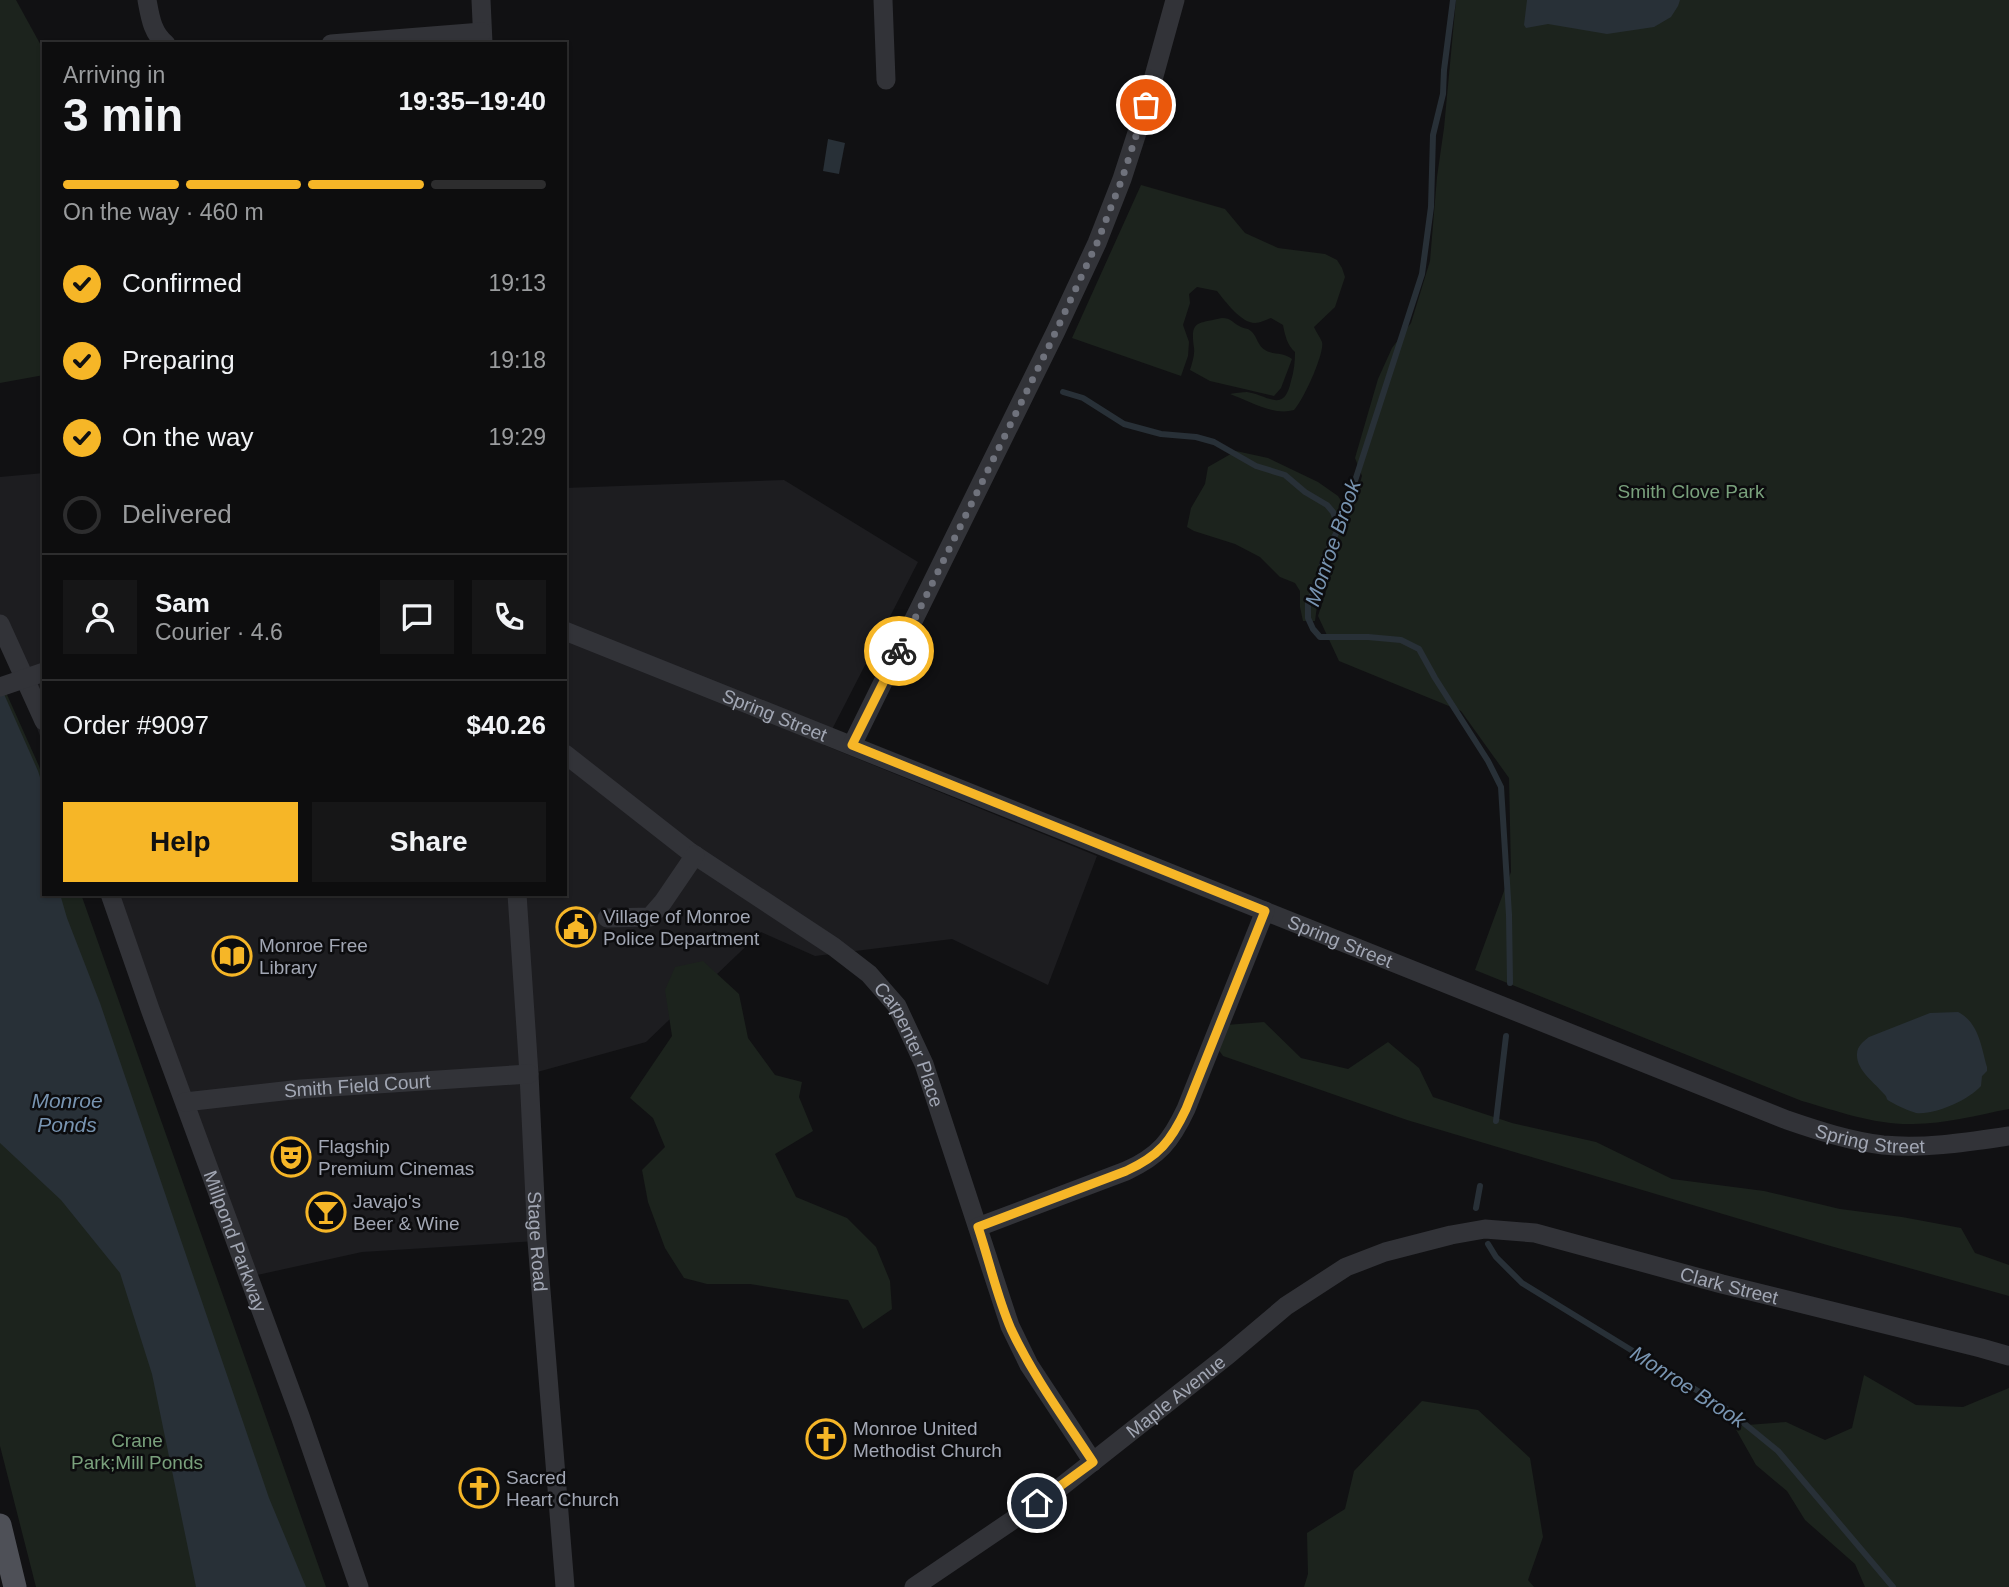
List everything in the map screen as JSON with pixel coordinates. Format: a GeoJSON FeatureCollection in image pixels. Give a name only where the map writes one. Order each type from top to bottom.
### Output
{"type":"FeatureCollection","features":[{"type":"Feature","properties":{"kind":"main road"},"geometry":{"type":"LineString","coordinates":[[0,1525],[9,1582]]}},
{"type":"Feature","properties":{"kind":"street"},"geometry":{"type":"LineString","coordinates":[[147,0],[154,29],[164,42]]}},
{"type":"Feature","properties":{"kind":"street"},"geometry":{"type":"LineString","coordinates":[[381,42],[482,38],[481,0]]}},
{"type":"Feature","properties":{"kind":"street"},"geometry":{"type":"LineString","coordinates":[[883,0],[886,80]]}},
{"type":"Feature","properties":{"kind":"street"},"geometry":{"type":"LineString","coordinates":[[852,745],[1045,355],[1097,243],[1125,170],[1175,0]]}},
{"type":"Feature","properties":{"kind":"street"},"geometry":{"type":"LineString","coordinates":[[0,624],[42,717]]}},
{"type":"Feature","properties":{"kind":"street","name":"Spring Street"},"geometry":{"type":"LineString","coordinates":[[567,632],[1822,1132],[1897,1146],[1956,1144],[2009,1136]]}},
{"type":"Feature","properties":{"kind":"street"},"geometry":{"type":"LineString","coordinates":[[1,687],[42,672]]}},
{"type":"Feature","properties":{"kind":"street","name":"Carpenter Place"},"geometry":{"type":"LineString","coordinates":[[567,756],[695,855],[843,954],[869,974],[897,1006],[924,1064],[1010,1326],[1029,1365],[1093,1462]]}},
{"type":"Feature","properties":{"kind":"street"},"geometry":{"type":"LineString","coordinates":[[607,918],[650,917],[695,855]]}},
{"type":"Feature","properties":{"kind":"street","name":"Millpond Parkway"},"geometry":{"type":"LineString","coordinates":[[111,896],[300,1416],[359,1587]]}},
{"type":"Feature","properties":{"kind":"street","name":"Stage Road"},"geometry":{"type":"LineString","coordinates":[[517,896],[537,1241],[565,1587]]}},
{"type":"Feature","properties":{"kind":"street"},"geometry":{"type":"LineString","coordinates":[[978,1227],[1126,1171],[1141,1164],[1163,1147],[1186,1109],[1265,911]]}},
{"type":"Feature","properties":{"kind":"street","name":"Smith Field Court"},"geometry":{"type":"LineString","coordinates":[[184,1102],[300,1089],[529,1074]]}},
{"type":"Feature","properties":{"kind":"street","name":"Clark Street"},"geometry":{"type":"LineString","coordinates":[[1451,1235],[1485,1230],[1535,1233],[1722,1284],[2009,1356]]}},
{"type":"Feature","properties":{"kind":"street","name":"Maple Avenue"},"geometry":{"type":"LineString","coordinates":[[914,1587],[1057,1490],[1228,1356],[1286,1306],[1346,1267],[1385,1252],[1451,1235]]}},
{"type":"Feature","properties":{"kind":"shaded area"},"geometry":{"type":"Polygon","coordinates":[[[42,473],[42,741],[0,633],[0,477],[42,473]]]}},
{"type":"Feature","properties":{"kind":"shaded area"},"geometry":{"type":"Polygon","coordinates":[[[784,480],[918,562],[824,745],[1097,856],[1048,985],[952,939],[815,956],[761,932],[646,1042],[530,1074],[537,1241],[362,1252],[248,1277],[102,896],[567,896],[567,488],[784,480]]]}},
{"type":"Feature","properties":{"kind":"green space"},"geometry":{"type":"Polygon","coordinates":[[[0,0],[16,0],[42,47],[42,375],[0,383],[0,0]]]}},
{"type":"Feature","properties":{"kind":"green space","name":"Smith Clove Park"},"geometry":{"type":"Polygon","coordinates":[[[1456,0],[2009,0],[2009,1109],[1925,1124],[1899,1124],[1856,1117],[1802,1101],[1475,970],[1511,872],[1509,778],[1461,711],[1339,661],[1318,616],[1327,588],[1324,586],[1315,621],[1303,621],[1300,591],[1295,583],[1280,577],[1260,557],[1235,544],[1187,527],[1191,508],[1205,484],[1208,467],[1236,451],[1268,458],[1318,482],[1338,496],[1350,515],[1362,476],[1355,458],[1378,379],[1392,348],[1411,323],[1430,261],[1456,0]]]}},
{"type":"Feature","properties":{"kind":"green space"},"geometry":{"type":"Polygon","coordinates":[[[1141,185],[1225,209],[1245,233],[1278,248],[1325,254],[1337,260],[1345,277],[1335,307],[1314,327],[1322,342],[1322,348],[1308,387],[1294,410],[1278,411],[1262,407],[1230,394],[1247,392],[1280,400],[1288,391],[1295,352],[1288,343],[1283,325],[1271,318],[1255,323],[1244,319],[1217,291],[1197,287],[1189,294],[1190,303],[1183,325],[1189,342],[1188,356],[1181,376],[1072,338],[1141,185]]]}},
{"type":"Feature","properties":{"kind":"green space"},"geometry":{"type":"Polygon","coordinates":[[[1222,318],[1250,330],[1265,350],[1292,359],[1281,388],[1274,396],[1210,381],[1190,370],[1195,328],[1201,323],[1222,318]]]}},
{"type":"Feature","properties":{"kind":"green space","name":"Crane Park;Mill Ponds"},"geometry":{"type":"Polygon","coordinates":[[[0,679],[42,775],[42,896],[82,896],[326,1587],[36,1587],[0,1446],[0,679]]]}},
{"type":"Feature","properties":{"kind":"green space"},"geometry":{"type":"Polygon","coordinates":[[[703,961],[739,994],[748,1038],[775,1075],[802,1082],[799,1097],[813,1131],[775,1154],[796,1197],[847,1218],[876,1247],[890,1281],[892,1309],[863,1329],[848,1300],[750,1284],[707,1284],[684,1278],[665,1248],[648,1202],[642,1170],[665,1147],[653,1118],[630,1098],[672,1036],[665,990],[675,967],[703,961]]]}},
{"type":"Feature","properties":{"kind":"green space"},"geometry":{"type":"Polygon","coordinates":[[[1264,1022],[1301,1058],[1348,1069],[1388,1042],[1419,1068],[1433,1097],[1512,1123],[1596,1142],[1672,1179],[1764,1191],[1840,1209],[1961,1228],[1975,1253],[2009,1265],[2009,1296],[1827,1245],[1407,1120],[1223,1056],[1218,1049],[1226,1025],[1264,1022]]]}},
{"type":"Feature","properties":{"kind":"green space"},"geometry":{"type":"Polygon","coordinates":[[[1864,1375],[1916,1405],[1963,1407],[2009,1388],[2009,1587],[1865,1587],[1855,1564],[1805,1520],[1787,1491],[1756,1465],[1734,1426],[1786,1422],[1825,1440],[1852,1428],[1864,1375]]]}},
{"type":"Feature","properties":{"kind":"green space"},"geometry":{"type":"Polygon","coordinates":[[[1422,1401],[1478,1410],[1530,1458],[1543,1537],[1528,1580],[1534,1587],[1304,1587],[1308,1574],[1307,1533],[1345,1509],[1354,1471],[1422,1401]]]}},
{"type":"Feature","properties":{"kind":"water"},"geometry":{"type":"Polygon","coordinates":[[[1527,0],[1680,0],[1671,17],[1654,27],[1607,34],[1548,24],[1526,28],[1524,25],[1527,0]]]}},
{"type":"Feature","properties":{"kind":"water"},"geometry":{"type":"Polygon","coordinates":[[[828,139],[845,143],[839,174],[823,171],[828,139]]]}},
{"type":"Feature","properties":{"kind":"water","name":"Monroe Ponds"},"geometry":{"type":"Polygon","coordinates":[[[0,685],[42,784],[42,896],[61,896],[100,1003],[269,1498],[306,1587],[196,1587],[152,1374],[120,1273],[61,1200],[0,1143],[0,685]]]}},
{"type":"Feature","properties":{"kind":"water"},"geometry":{"type":"Polygon","coordinates":[[[1958,1012],[1971,1022],[1981,1043],[1987,1071],[1982,1076],[1981,1086],[1951,1106],[1933,1112],[1916,1113],[1888,1100],[1860,1065],[1857,1054],[1861,1044],[1869,1037],[1930,1013],[1958,1012]]]}},
{"type":"Feature","properties":{"kind":"waterway","name":"Monroe Brook"},"geometry":{"type":"LineString","coordinates":[[1453,0],[1443,94],[1433,135],[1431,207],[1422,274],[1342,521],[1323,560],[1318,587],[1308,601],[1308,618],[1320,637],[1401,640],[1419,649],[1488,761],[1501,787],[1509,915],[1510,983]]}},
{"type":"Feature","properties":{"kind":"waterway"},"geometry":{"type":"LineString","coordinates":[[1063,392],[1083,398],[1124,424],[1161,434],[1196,437],[1214,442],[1256,466],[1285,475],[1305,492],[1327,505],[1338,526]]}},
{"type":"Feature","properties":{"kind":"waterway","name":"Monroe Brook"},"geometry":{"type":"LineString","coordinates":[[1496,1121],[1506,1036]]}},
{"type":"Feature","properties":{"kind":"waterway","name":"Monroe Brook"},"geometry":{"type":"LineString","coordinates":[[1476,1208],[1480,1186]]}},
{"type":"Feature","properties":{"kind":"waterway","name":"Monroe Brook"},"geometry":{"type":"LineString","coordinates":[[1488,1244],[1496,1257],[1522,1283],[1724,1407],[1778,1451],[1893,1587]]}},
{"type":"Feature","properties":{"kind":"way so far"},"geometry":{"type":"LineString","coordinates":[[899,651],[1097,243],[1122,179],[1146,105]]}},
{"type":"Feature","properties":{"kind":"place","name":"Village of Monroe Police Department"},"geometry":{"type":"Point","coordinates":[576,927]}},
{"type":"Feature","properties":{"kind":"place","name":"Monroe Free Library"},"geometry":{"type":"Point","coordinates":[232,956]}},
{"type":"Feature","properties":{"kind":"place","name":"Flagship Premium Cinemas"},"geometry":{"type":"Point","coordinates":[291,1157]}},
{"type":"Feature","properties":{"kind":"place","name":"Javajo's Beer & Wine"},"geometry":{"type":"Point","coordinates":[326,1212]}},
{"type":"Feature","properties":{"kind":"place","name":"Monroe United Methodist Church"},"geometry":{"type":"Point","coordinates":[826,1439]}},
{"type":"Feature","properties":{"kind":"place","name":"Sacred Heart Church"},"geometry":{"type":"Point","coordinates":[479,1488]}},
{"type":"Feature","properties":{"kind":"route"},"geometry":{"type":"LineString","coordinates":[[899,651],[852,745],[1265,911],[1186,1109],[1171,1137],[1156,1155],[1126,1171],[978,1227],[1010,1326],[1019,1345],[1029,1365],[1093,1462],[1037,1503]]}}]}
